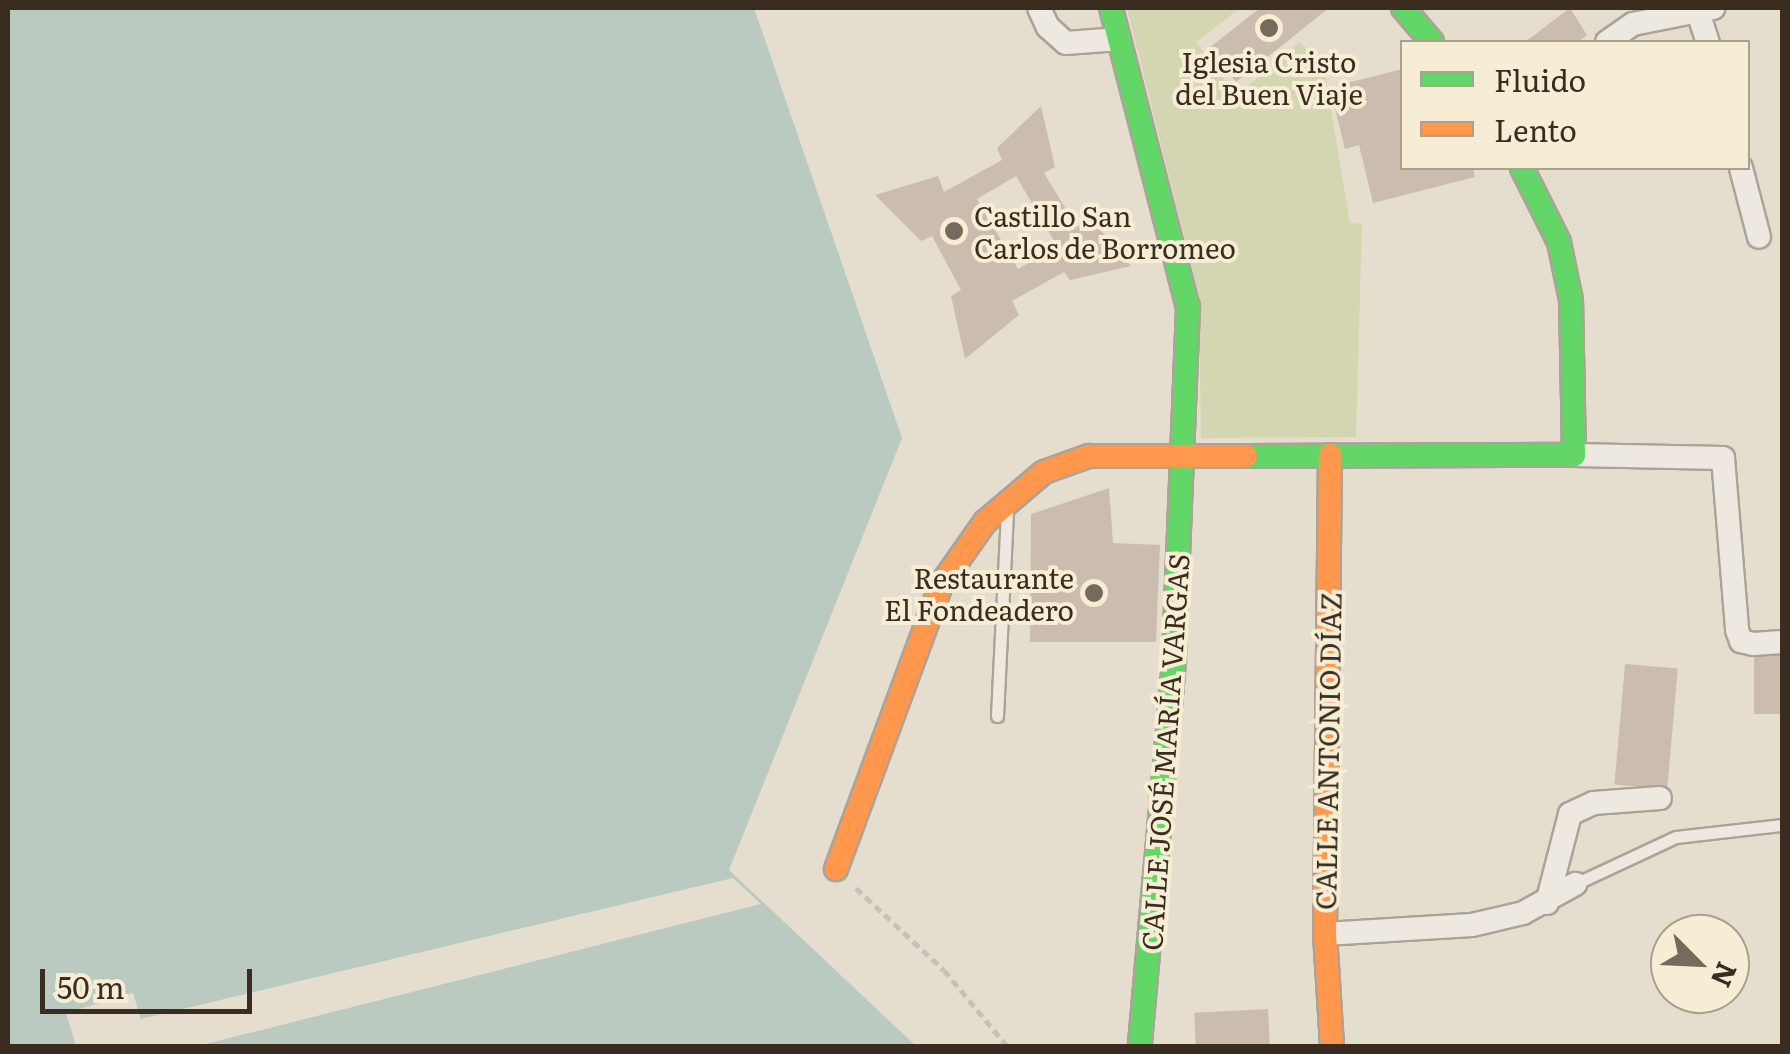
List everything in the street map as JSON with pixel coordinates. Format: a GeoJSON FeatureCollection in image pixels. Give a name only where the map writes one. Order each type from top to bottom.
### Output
{"type":"FeatureCollection","features":[{"type":"Feature","properties":{"kind":"street"},"geometry":{"type":"LineString","coordinates":[[1039,8],[1048,27],[1066,43],[1119,40]]}},
{"type":"Feature","properties":{"kind":"street","name":"CALLE JOSÉ MARÍA VARGAS"},"geometry":{"type":"LineString","coordinates":[[1111,8],[1188,307],[1174,662],[1140,1046]]}},
{"type":"Feature","properties":{"kind":"street"},"geometry":{"type":"LineString","coordinates":[[1403,8],[1430,40]]}},
{"type":"Feature","properties":{"kind":"street"},"geometry":{"type":"LineString","coordinates":[[1610,40],[1632,24],[1714,8]]}},
{"type":"Feature","properties":{"kind":"street"},"geometry":{"type":"LineString","coordinates":[[1697,9],[1707,40]]}},
{"type":"Feature","properties":{"kind":"street"},"geometry":{"type":"LineString","coordinates":[[1523,170],[1559,242],[1570,300],[1577,366],[1574,455]]}},
{"type":"Feature","properties":{"kind":"street"},"geometry":{"type":"LineString","coordinates":[[1742,170],[1758,236]]}},
{"type":"Feature","properties":{"kind":"street","name":"CALLE ANTONIO DÍAZ"},"geometry":{"type":"LineString","coordinates":[[1330,455],[1325,934],[1332,1046]]}},
{"type":"Feature","properties":{"kind":"street"},"geometry":{"type":"LineString","coordinates":[[836,869],[942,583],[1008,499],[1044,472],[1088,456],[1723,458],[1737,630],[1741,641],[1782,642]]}},
{"type":"Feature","properties":{"kind":"street"},"geometry":{"type":"LineString","coordinates":[[1546,903],[1570,814],[1594,803],[1660,798]]}},
{"type":"Feature","properties":{"kind":"street"},"geometry":{"type":"LineString","coordinates":[[1325,934],[1472,924],[1546,903],[1575,884]]}},
{"type":"Feature","properties":{"kind":"lane"},"geometry":{"type":"LineString","coordinates":[[997,716],[1008,499]]}},
{"type":"Feature","properties":{"kind":"lane"},"geometry":{"type":"LineString","coordinates":[[1575,884],[1676,838],[1782,824]]}},
{"type":"Feature","properties":{"kind":"path"},"geometry":{"type":"LineString","coordinates":[[836,869],[944,970],[1007,1046]]}},
{"type":"Feature","properties":{"kind":"green space"},"geometry":{"type":"Polygon","coordinates":[[[1127,8],[1240,8],[1196,42],[1236,96],[1300,42],[1325,74],[1350,223],[1362,224],[1356,437],[1201,438],[1199,295],[1127,8]]]}},
{"type":"Feature","properties":{"kind":"shaded area"},"geometry":{"type":"Polygon","coordinates":[[[8,8],[754,8],[902,438],[729,870],[916,1046],[8,1046],[8,8]]]}},
{"type":"Feature","properties":{"kind":"pier"},"geometry":{"type":"Polygon","coordinates":[[[733,878],[761,904],[198,1046],[76,1046],[66,1013],[133,993],[141,1019],[733,878]]]}},
{"type":"Feature","properties":{"kind":"building","name":"Iglesia Cristo del Buen Viaje"},"geometry":{"type":"Polygon","coordinates":[[[1260,8],[1329,8],[1236,82],[1209,48],[1260,8]]]}},
{"type":"Feature","properties":{"kind":"building"},"geometry":{"type":"Polygon","coordinates":[[[1570,8],[1587,35],[1581,40],[1528,40],[1570,8]]]}},
{"type":"Feature","properties":{"kind":"building"},"geometry":{"type":"Polygon","coordinates":[[[1400,70],[1400,170],[1473,170],[1475,177],[1373,203],[1359,145],[1345,149],[1335,108],[1348,104],[1343,84],[1400,70]]]}},
{"type":"Feature","properties":{"kind":"building","name":"Castillo San Carlos de Borromeo"},"geometry":{"type":"Polygon","coordinates":[[[1041,106],[1055,167],[1044,173],[1077,227],[1091,219],[1131,266],[1070,280],[1064,272],[1012,301],[1019,315],[965,359],[951,296],[961,290],[932,236],[921,241],[875,195],[938,176],[944,192],[1002,160],[997,148],[1041,106]],[[1016,176],[977,199],[1018,269],[1057,246],[1016,176]]]}},
{"type":"Feature","properties":{"kind":"building","name":"Restaurante El Fondeadero"},"geometry":{"type":"Polygon","coordinates":[[[1109,488],[1113,543],[1160,545],[1156,642],[1030,642],[1031,514],[1109,488]]]}},
{"type":"Feature","properties":{"kind":"building"},"geometry":{"type":"Polygon","coordinates":[[[1754,654],[1782,654],[1782,714],[1754,714],[1754,654]]]}},
{"type":"Feature","properties":{"kind":"building"},"geometry":{"type":"Polygon","coordinates":[[[1625,664],[1678,669],[1667,789],[1614,785],[1625,664]]]}},
{"type":"Feature","properties":{"kind":"building"},"geometry":{"type":"Polygon","coordinates":[[[1268,1009],[1270,1046],[1196,1046],[1194,1013],[1268,1009]]]}},
{"type":"Feature","properties":{"kind":"traffic: fast"},"geometry":{"type":"LineString","coordinates":[[1111,8],[1188,307],[1174,662],[1140,1046]]}},
{"type":"Feature","properties":{"kind":"traffic: fast"},"geometry":{"type":"LineString","coordinates":[[1403,8],[1430,40]]}},
{"type":"Feature","properties":{"kind":"traffic: fast"},"geometry":{"type":"LineString","coordinates":[[1246,456],[1574,455],[1571,300],[1559,242],[1523,170]]}},
{"type":"Feature","properties":{"kind":"traffic: slow"},"geometry":{"type":"LineString","coordinates":[[1330,455],[1325,934],[1332,1046]]}},
{"type":"Feature","properties":{"kind":"traffic: slow"},"geometry":{"type":"LineString","coordinates":[[836,869],[942,583],[985,522],[1044,472],[1089,456],[1246,456]]}},
{"type":"Feature","properties":{"kind":"place","name":"Iglesia Cristo del Buen Viaje"},"geometry":{"type":"Point","coordinates":[1269,28]}},
{"type":"Feature","properties":{"kind":"place","name":"Castillo San Carlos de Borromeo"},"geometry":{"type":"Point","coordinates":[954,231]}},
{"type":"Feature","properties":{"kind":"place","name":"Restaurante El Fondeadero"},"geometry":{"type":"Point","coordinates":[1094,593]}}]}
